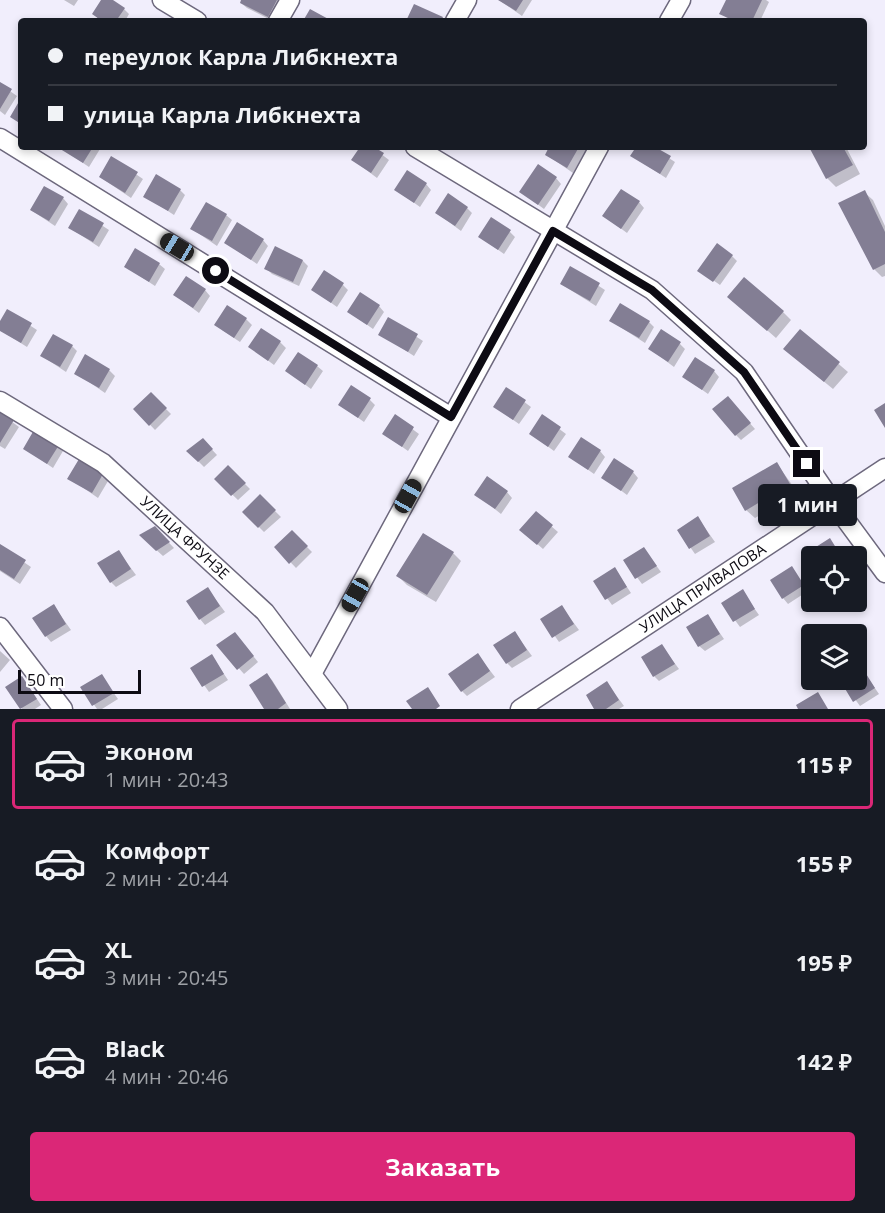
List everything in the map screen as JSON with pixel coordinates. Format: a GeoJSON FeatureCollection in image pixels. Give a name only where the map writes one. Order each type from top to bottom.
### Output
{"type":"FeatureCollection","features":[{"type":"Feature","properties":{"kind":"street"},"geometry":{"type":"LineString","coordinates":[[162,0],[192,18]]}},
{"type":"Feature","properties":{"kind":"street"},"geometry":{"type":"LineString","coordinates":[[280,18],[290,0]]}},
{"type":"Feature","properties":{"kind":"street"},"geometry":{"type":"LineString","coordinates":[[457,18],[467,0]]}},
{"type":"Feature","properties":{"kind":"street"},"geometry":{"type":"LineString","coordinates":[[671,18],[681,0]]}},
{"type":"Feature","properties":{"kind":"street"},"geometry":{"type":"LineString","coordinates":[[0,138],[18,149]]}},
{"type":"Feature","properties":{"kind":"street"},"geometry":{"type":"LineString","coordinates":[[19,150],[451,417]]}},
{"type":"Feature","properties":{"kind":"street"},"geometry":{"type":"LineString","coordinates":[[420,150],[652,290],[744,372],[832,501],[885,573]]}},
{"type":"Feature","properties":{"kind":"street"},"geometry":{"type":"LineString","coordinates":[[312,674],[597,150]]}},
{"type":"Feature","properties":{"kind":"street","name":"УЛИЦА ФРУНЗЕ"},"geometry":{"type":"LineString","coordinates":[[0,402],[103,463],[265,612],[338,709]]}},
{"type":"Feature","properties":{"kind":"street","name":"УЛИЦА ПРИВАЛОВА"},"geometry":{"type":"LineString","coordinates":[[520,709],[885,468]]}},
{"type":"Feature","properties":{"kind":"street"},"geometry":{"type":"LineString","coordinates":[[0,627],[63,709]]}},
{"type":"Feature","properties":{"kind":"building"},"geometry":{"type":"Polygon","coordinates":[[[101,0],[113,0],[125,8],[118,18],[98,18],[92,14],[101,0]]]}},
{"type":"Feature","properties":{"kind":"building"},"geometry":{"type":"Polygon","coordinates":[[[241,0],[277,0],[268,17],[240,3],[241,0]]]}},
{"type":"Feature","properties":{"kind":"building"},"geometry":{"type":"Polygon","coordinates":[[[498,0],[523,0],[516,11],[498,0]]]}},
{"type":"Feature","properties":{"kind":"building"},"geometry":{"type":"Polygon","coordinates":[[[726,0],[762,0],[753,18],[728,18],[719,14],[726,0]]]}},
{"type":"Feature","properties":{"kind":"building"},"geometry":{"type":"Polygon","coordinates":[[[414,4],[443,17],[442,18],[407,18],[414,4]]]}},
{"type":"Feature","properties":{"kind":"building"},"geometry":{"type":"Polygon","coordinates":[[[310,9],[326,18],[305,18],[310,9]]]}},
{"type":"Feature","properties":{"kind":"building"},"geometry":{"type":"Polygon","coordinates":[[[0,82],[12,89],[0,109],[0,82]]]}},
{"type":"Feature","properties":{"kind":"building"},"geometry":{"type":"Polygon","coordinates":[[[18,103],[18,122],[10,117],[18,103]]]}},
{"type":"Feature","properties":{"kind":"building"},"geometry":{"type":"Polygon","coordinates":[[[62,150],[91,150],[83,163],[62,150]]]}},
{"type":"Feature","properties":{"kind":"building"},"geometry":{"type":"Polygon","coordinates":[[[358,150],[379,150],[384,153],[371,173],[351,160],[358,150]]]}},
{"type":"Feature","properties":{"kind":"building"},"geometry":{"type":"Polygon","coordinates":[[[548,150],[577,150],[567,168],[545,155],[548,150]]]}},
{"type":"Feature","properties":{"kind":"building"},"geometry":{"type":"Polygon","coordinates":[[[634,150],[660,150],[671,156],[660,174],[630,156],[634,150]]]}},
{"type":"Feature","properties":{"kind":"building"},"geometry":{"type":"Polygon","coordinates":[[[811,150],[845,150],[853,165],[826,179],[811,150]]]}},
{"type":"Feature","properties":{"kind":"building"},"geometry":{"type":"Polygon","coordinates":[[[111,156],[138,172],[125,193],[99,177],[111,156]]]}},
{"type":"Feature","properties":{"kind":"building"},"geometry":{"type":"Polygon","coordinates":[[[538,164],[557,177],[538,205],[519,192],[538,164]]]}},
{"type":"Feature","properties":{"kind":"building"},"geometry":{"type":"Polygon","coordinates":[[[407,170],[427,183],[414,203],[394,190],[407,170]]]}},
{"type":"Feature","properties":{"kind":"building"},"geometry":{"type":"Polygon","coordinates":[[[156,174],[181,189],[168,211],[143,197],[156,174]]]}},
{"type":"Feature","properties":{"kind":"building"},"geometry":{"type":"Polygon","coordinates":[[[44,186],[64,197],[49,221],[30,210],[44,186]]]}},
{"type":"Feature","properties":{"kind":"building"},"geometry":{"type":"Polygon","coordinates":[[[621,189],[640,201],[621,229],[602,216],[621,189]]]}},
{"type":"Feature","properties":{"kind":"building"},"geometry":{"type":"Polygon","coordinates":[[[865,190],[885,232],[885,264],[873,270],[838,203],[865,190]]]}},
{"type":"Feature","properties":{"kind":"building"},"geometry":{"type":"Polygon","coordinates":[[[448,193],[468,207],[455,226],[435,213],[448,193]]]}},
{"type":"Feature","properties":{"kind":"building"},"geometry":{"type":"Polygon","coordinates":[[[206,202],[227,214],[212,241],[190,229],[206,202]]]}},
{"type":"Feature","properties":{"kind":"building"},"geometry":{"type":"Polygon","coordinates":[[[79,209],[104,223],[93,242],[68,228],[79,209]]]}},
{"type":"Feature","properties":{"kind":"building"},"geometry":{"type":"Polygon","coordinates":[[[491,217],[511,230],[498,250],[478,237],[491,217]]]}},
{"type":"Feature","properties":{"kind":"building"},"geometry":{"type":"Polygon","coordinates":[[[237,222],[264,239],[251,260],[224,243],[237,222]]]}},
{"type":"Feature","properties":{"kind":"building"},"geometry":{"type":"Polygon","coordinates":[[[717,243],[733,255],[713,282],[697,271],[717,243]]]}},
{"type":"Feature","properties":{"kind":"building"},"geometry":{"type":"Polygon","coordinates":[[[275,246],[303,260],[293,282],[264,269],[275,246]]]}},
{"type":"Feature","properties":{"kind":"building"},"geometry":{"type":"Polygon","coordinates":[[[135,248],[160,263],[149,282],[124,267],[135,248]]]}},
{"type":"Feature","properties":{"kind":"building"},"geometry":{"type":"Polygon","coordinates":[[[570,266],[600,283],[590,301],[560,284],[570,266]]]}},
{"type":"Feature","properties":{"kind":"building"},"geometry":{"type":"Polygon","coordinates":[[[324,270],[344,283],[331,303],[311,290],[324,270]]]}},
{"type":"Feature","properties":{"kind":"building"},"geometry":{"type":"Polygon","coordinates":[[[186,276],[206,289],[193,308],[173,295],[186,276]]]}},
{"type":"Feature","properties":{"kind":"building"},"geometry":{"type":"Polygon","coordinates":[[[744,277],[784,311],[767,331],[727,297],[744,277]]]}},
{"type":"Feature","properties":{"kind":"building"},"geometry":{"type":"Polygon","coordinates":[[[360,292],[380,305],[367,325],[347,312],[360,292]]]}},
{"type":"Feature","properties":{"kind":"building"},"geometry":{"type":"Polygon","coordinates":[[[620,303],[650,321],[639,338],[609,321],[620,303]]]}},
{"type":"Feature","properties":{"kind":"building"},"geometry":{"type":"Polygon","coordinates":[[[227,305],[247,318],[234,338],[214,325],[227,305]]]}},
{"type":"Feature","properties":{"kind":"building"},"geometry":{"type":"Polygon","coordinates":[[[7,309],[32,323],[21,343],[0,331],[0,321],[7,309]]]}},
{"type":"Feature","properties":{"kind":"building"},"geometry":{"type":"Polygon","coordinates":[[[388,317],[418,334],[408,352],[378,335],[388,317]]]}},
{"type":"Feature","properties":{"kind":"building"},"geometry":{"type":"Polygon","coordinates":[[[261,328],[281,341],[268,361],[248,347],[261,328]]]}},
{"type":"Feature","properties":{"kind":"building"},"geometry":{"type":"Polygon","coordinates":[[[661,329],[681,342],[668,362],[648,349],[661,329]]]}},
{"type":"Feature","properties":{"kind":"building"},"geometry":{"type":"Polygon","coordinates":[[[800,329],[840,362],[824,382],[783,349],[800,329]]]}},
{"type":"Feature","properties":{"kind":"building"},"geometry":{"type":"Polygon","coordinates":[[[53,334],[73,345],[60,367],[40,356],[53,334]]]}},
{"type":"Feature","properties":{"kind":"building"},"geometry":{"type":"Polygon","coordinates":[[[298,352],[318,365],[305,385],[285,371],[298,352]]]}},
{"type":"Feature","properties":{"kind":"building"},"geometry":{"type":"Polygon","coordinates":[[[85,354],[110,369],[99,388],[74,374],[85,354]]]}},
{"type":"Feature","properties":{"kind":"building"},"geometry":{"type":"Polygon","coordinates":[[[695,357],[715,370],[702,390],[682,377],[695,357]]]}},
{"type":"Feature","properties":{"kind":"building"},"geometry":{"type":"Polygon","coordinates":[[[351,385],[371,398],[358,418],[338,405],[351,385]]]}},
{"type":"Feature","properties":{"kind":"building"},"geometry":{"type":"Polygon","coordinates":[[[506,387],[526,400],[513,420],[493,407],[506,387]]]}},
{"type":"Feature","properties":{"kind":"building"},"geometry":{"type":"Polygon","coordinates":[[[151,392],[167,408],[149,426],[133,409],[151,392]]]}},
{"type":"Feature","properties":{"kind":"building"},"geometry":{"type":"Polygon","coordinates":[[[728,396],[751,423],[735,436],[712,409],[728,396]]]}},
{"type":"Feature","properties":{"kind":"building"},"geometry":{"type":"Polygon","coordinates":[[[885,403],[885,428],[874,410],[885,403]]]}},
{"type":"Feature","properties":{"kind":"building"},"geometry":{"type":"Polygon","coordinates":[[[0,412],[14,420],[0,443],[0,412]]]}},
{"type":"Feature","properties":{"kind":"building"},"geometry":{"type":"Polygon","coordinates":[[[395,414],[414,427],[402,447],[382,434],[395,414]]]}},
{"type":"Feature","properties":{"kind":"building"},"geometry":{"type":"Polygon","coordinates":[[[542,414],[561,427],[548,447],[529,434],[542,414]]]}},
{"type":"Feature","properties":{"kind":"building"},"geometry":{"type":"Polygon","coordinates":[[[34,430],[59,445],[47,464],[23,449],[34,430]]]}},
{"type":"Feature","properties":{"kind":"building"},"geometry":{"type":"Polygon","coordinates":[[[581,437],[601,450],[588,470],[568,457],[581,437]]]}},
{"type":"Feature","properties":{"kind":"building"},"geometry":{"type":"Polygon","coordinates":[[[203,438],[213,449],[198,462],[186,451],[203,438]]]}},
{"type":"Feature","properties":{"kind":"building"},"geometry":{"type":"Polygon","coordinates":[[[614,458],[634,471],[621,491],[601,478],[614,458]]]}},
{"type":"Feature","properties":{"kind":"building"},"geometry":{"type":"Polygon","coordinates":[[[79,459],[103,474],[92,493],[67,479],[79,459]]]}},
{"type":"Feature","properties":{"kind":"building"},"geometry":{"type":"Polygon","coordinates":[[[777,462],[790,484],[745,511],[732,488],[777,462]]]}},
{"type":"Feature","properties":{"kind":"building"},"geometry":{"type":"Polygon","coordinates":[[[228,465],[246,483],[231,496],[214,479],[228,465]]]}},
{"type":"Feature","properties":{"kind":"building"},"geometry":{"type":"Polygon","coordinates":[[[487,476],[508,491],[495,509],[474,495],[487,476]]]}},
{"type":"Feature","properties":{"kind":"building"},"geometry":{"type":"Polygon","coordinates":[[[260,494],[276,510],[258,528],[242,512],[260,494]]]}},
{"type":"Feature","properties":{"kind":"building"},"geometry":{"type":"Polygon","coordinates":[[[536,511],[553,525],[537,545],[519,530],[536,511]]]}},
{"type":"Feature","properties":{"kind":"building"},"geometry":{"type":"Polygon","coordinates":[[[698,516],[710,536],[689,549],[677,530],[698,516]]]}},
{"type":"Feature","properties":{"kind":"building"},"geometry":{"type":"Polygon","coordinates":[[[155,526],[170,542],[156,551],[139,535],[155,526]]]}},
{"type":"Feature","properties":{"kind":"building"},"geometry":{"type":"Polygon","coordinates":[[[292,530],[308,546],[289,564],[274,547],[292,530]]]}},
{"type":"Feature","properties":{"kind":"building"},"geometry":{"type":"Polygon","coordinates":[[[423,533],[454,552],[427,595],[396,576],[423,533]]]}},
{"type":"Feature","properties":{"kind":"building"},"geometry":{"type":"Polygon","coordinates":[[[830,538],[835,546],[817,546],[830,538]]]}},
{"type":"Feature","properties":{"kind":"building"},"geometry":{"type":"Polygon","coordinates":[[[0,544],[26,560],[14,579],[0,570],[0,544]]]}},
{"type":"Feature","properties":{"kind":"building"},"geometry":{"type":"Polygon","coordinates":[[[644,547],[657,566],[635,579],[623,560],[644,547]]]}},
{"type":"Feature","properties":{"kind":"building"},"geometry":{"type":"Polygon","coordinates":[[[119,550],[131,569],[110,583],[97,563],[119,550]]]}},
{"type":"Feature","properties":{"kind":"building"},"geometry":{"type":"Polygon","coordinates":[[[792,566],[801,580],[801,587],[782,599],[770,580],[792,566]]]}},
{"type":"Feature","properties":{"kind":"building"},"geometry":{"type":"Polygon","coordinates":[[[615,567],[627,587],[605,600],[593,581],[615,567]]]}},
{"type":"Feature","properties":{"kind":"building"},"geometry":{"type":"Polygon","coordinates":[[[208,587],[220,606],[199,620],[186,601],[208,587]]]}},
{"type":"Feature","properties":{"kind":"building"},"geometry":{"type":"Polygon","coordinates":[[[743,589],[755,609],[733,622],[721,603],[743,589]]]}},
{"type":"Feature","properties":{"kind":"building"},"geometry":{"type":"Polygon","coordinates":[[[54,604],[66,624],[45,637],[32,618],[54,604]]]}},
{"type":"Feature","properties":{"kind":"building"},"geometry":{"type":"Polygon","coordinates":[[[562,605],[574,624],[552,638],[540,619],[562,605]]]}},
{"type":"Feature","properties":{"kind":"building"},"geometry":{"type":"Polygon","coordinates":[[[708,614],[720,634],[698,647],[686,627],[708,614]]]}},
{"type":"Feature","properties":{"kind":"building"},"geometry":{"type":"Polygon","coordinates":[[[515,631],[527,650],[506,664],[493,645],[515,631]]]}},
{"type":"Feature","properties":{"kind":"building"},"geometry":{"type":"Polygon","coordinates":[[[235,632],[254,656],[237,670],[216,645],[235,632]]]}},
{"type":"Feature","properties":{"kind":"building"},"geometry":{"type":"Polygon","coordinates":[[[662,644],[675,664],[653,677],[641,657],[662,644]]]}},
{"type":"Feature","properties":{"kind":"building"},"geometry":{"type":"Polygon","coordinates":[[[478,653],[490,671],[461,692],[448,674],[478,653]]]}},
{"type":"Feature","properties":{"kind":"building"},"geometry":{"type":"Polygon","coordinates":[[[212,654],[224,674],[202,687],[190,668],[212,654]]]}},
{"type":"Feature","properties":{"kind":"building"},"geometry":{"type":"Polygon","coordinates":[[[267,673],[286,703],[278,709],[264,709],[249,685],[267,673]]]}},
{"type":"Feature","properties":{"kind":"building"},"geometry":{"type":"Polygon","coordinates":[[[102,674],[114,693],[92,706],[80,687],[102,674]]]}},
{"type":"Feature","properties":{"kind":"building"},"geometry":{"type":"Polygon","coordinates":[[[867,675],[875,688],[853,702],[846,690],[867,690],[867,675]]]}},
{"type":"Feature","properties":{"kind":"building"},"geometry":{"type":"Polygon","coordinates":[[[22,676],[37,699],[20,709],[5,687],[22,676]]]}},
{"type":"Feature","properties":{"kind":"building"},"geometry":{"type":"Polygon","coordinates":[[[607,681],[619,700],[606,709],[594,709],[586,695],[607,681]]]}},
{"type":"Feature","properties":{"kind":"building"},"geometry":{"type":"Polygon","coordinates":[[[428,687],[440,706],[436,709],[412,709],[406,701],[428,687]]]}},
{"type":"Feature","properties":{"kind":"building"},"geometry":{"type":"Polygon","coordinates":[[[818,692],[828,709],[798,709],[796,705],[818,692]]]}},
{"type":"Feature","properties":{"kind":"route"},"geometry":{"type":"LineString","coordinates":[[216,271],[451,417],[553,231],[652,290],[744,372],[807,464]]}}]}
